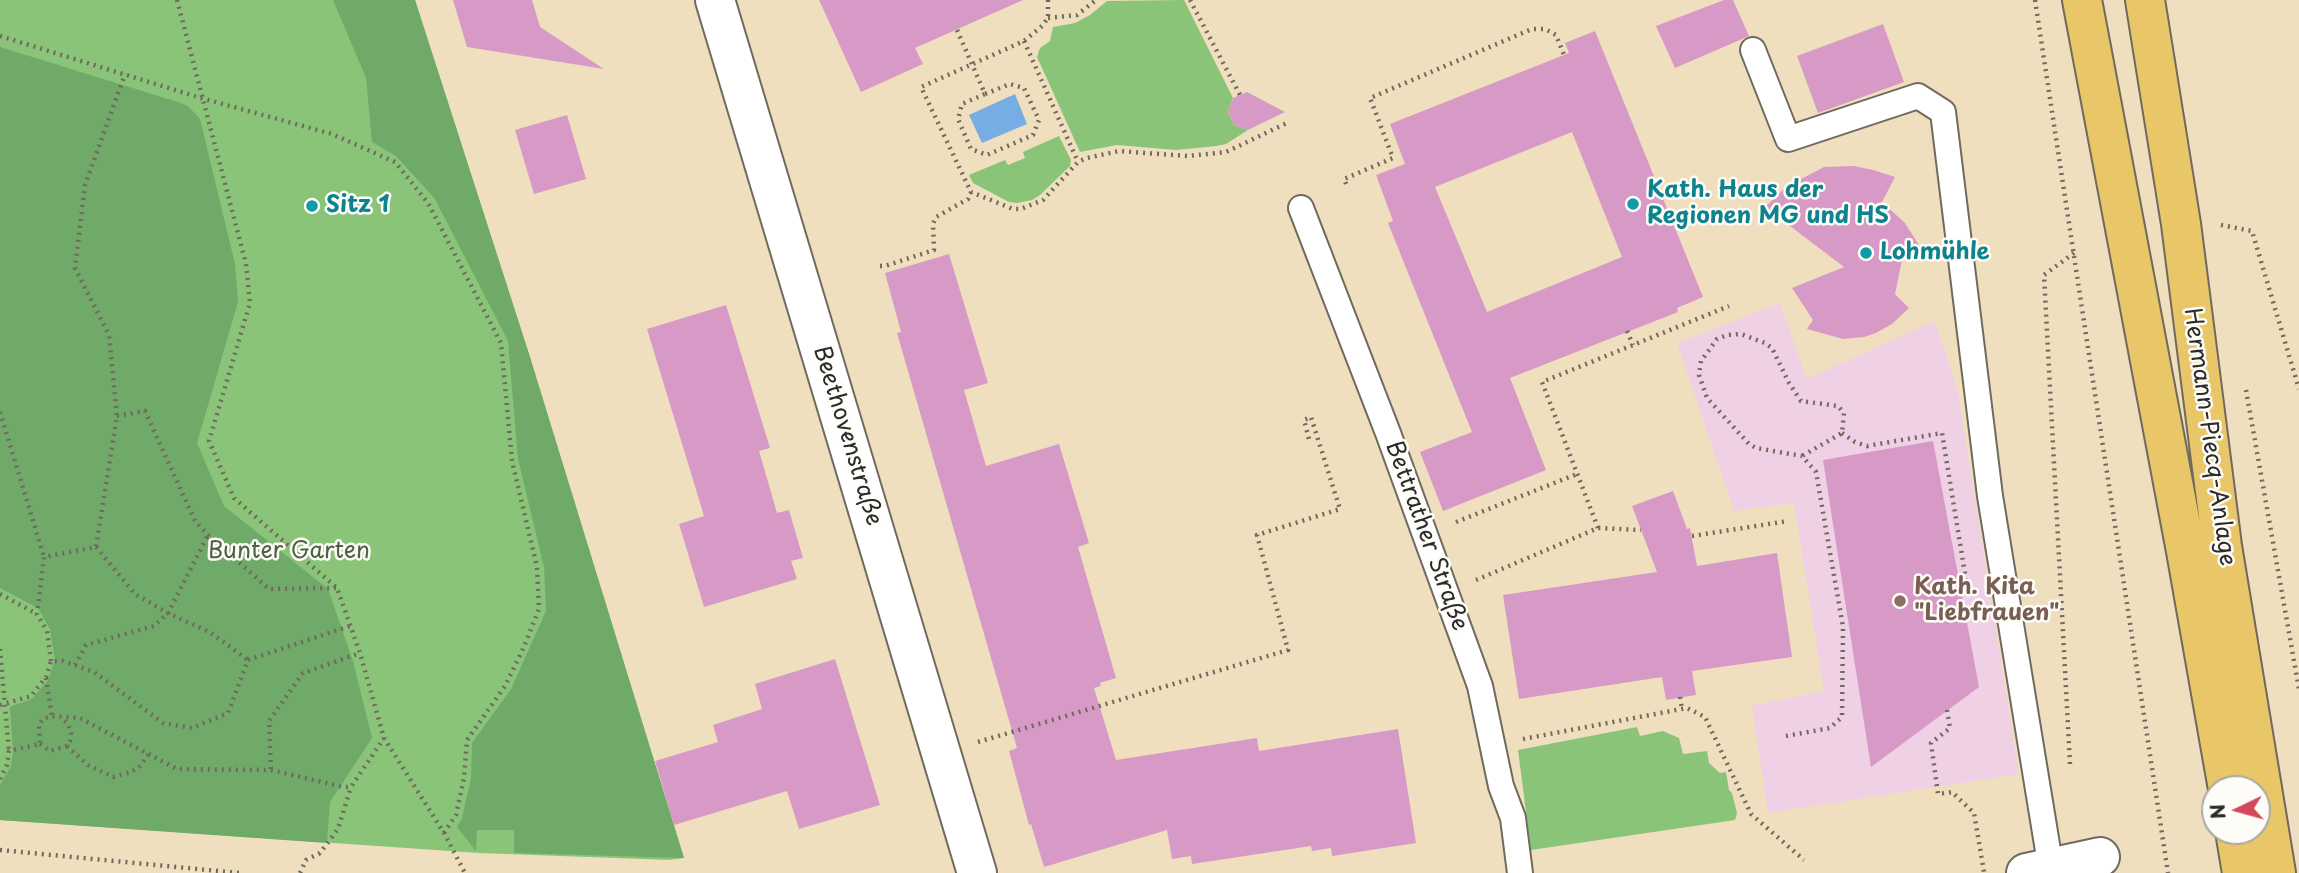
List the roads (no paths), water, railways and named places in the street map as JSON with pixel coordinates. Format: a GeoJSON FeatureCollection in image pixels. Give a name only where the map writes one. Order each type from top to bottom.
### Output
{"type":"FeatureCollection","features":[{"type":"Feature","properties":{"kind":"main road","name":"Hermann-Piecq-Anlage"},"geometry":{"type":"LineString","coordinates":[[2082,0],[2226,775]]}},
{"type":"Feature","properties":{"kind":"main road","name":"Hermann-Piecq-Anlage"},"geometry":{"type":"LineString","coordinates":[[2145,0],[2181,224],[2222,546],[2276,873]]}},
{"type":"Feature","properties":{"kind":"main road"},"geometry":{"type":"LineString","coordinates":[[2237,845],[2242,873]]}},
{"type":"Feature","properties":{"kind":"street","name":"Beethovenstraße"},"geometry":{"type":"LineString","coordinates":[[715,0],[978,873]]}},
{"type":"Feature","properties":{"kind":"street"},"geometry":{"type":"LineString","coordinates":[[2038,871],[2100,857]]}},
{"type":"Feature","properties":{"kind":"lane"},"geometry":{"type":"LineString","coordinates":[[1753,50],[1788,139],[1918,96],[1944,111],[2038,871]]}},
{"type":"Feature","properties":{"kind":"lane","name":"Bettrather Straße"},"geometry":{"type":"LineString","coordinates":[[1301,208],[1426,534],[1480,686],[1501,786],[1513,818],[1520,873]]}},
{"type":"Feature","properties":{"kind":"water"},"geometry":{"type":"Polygon","coordinates":[[[1015,94],[1027,124],[982,143],[969,115],[1015,94]]]}},
{"type":"Feature","properties":{"kind":"place","name":"Kath. Haus der Regionen MG und HS"},"geometry":{"type":"Point","coordinates":[1633,204]}},
{"type":"Feature","properties":{"kind":"place","name":"Sitz 1"},"geometry":{"type":"Point","coordinates":[312,206]}},
{"type":"Feature","properties":{"kind":"place","name":"Lohmühle"},"geometry":{"type":"Point","coordinates":[1866,253]}},
{"type":"Feature","properties":{"kind":"place","name":"Kath. Kita \"Liebfrauen\""},"geometry":{"type":"Point","coordinates":[1900,601]}},
{"type":"Feature","properties":{"kind":"park label","name":"Bunter Garten"},"geometry":{"type":"Point","coordinates":[289,552]}}]}
